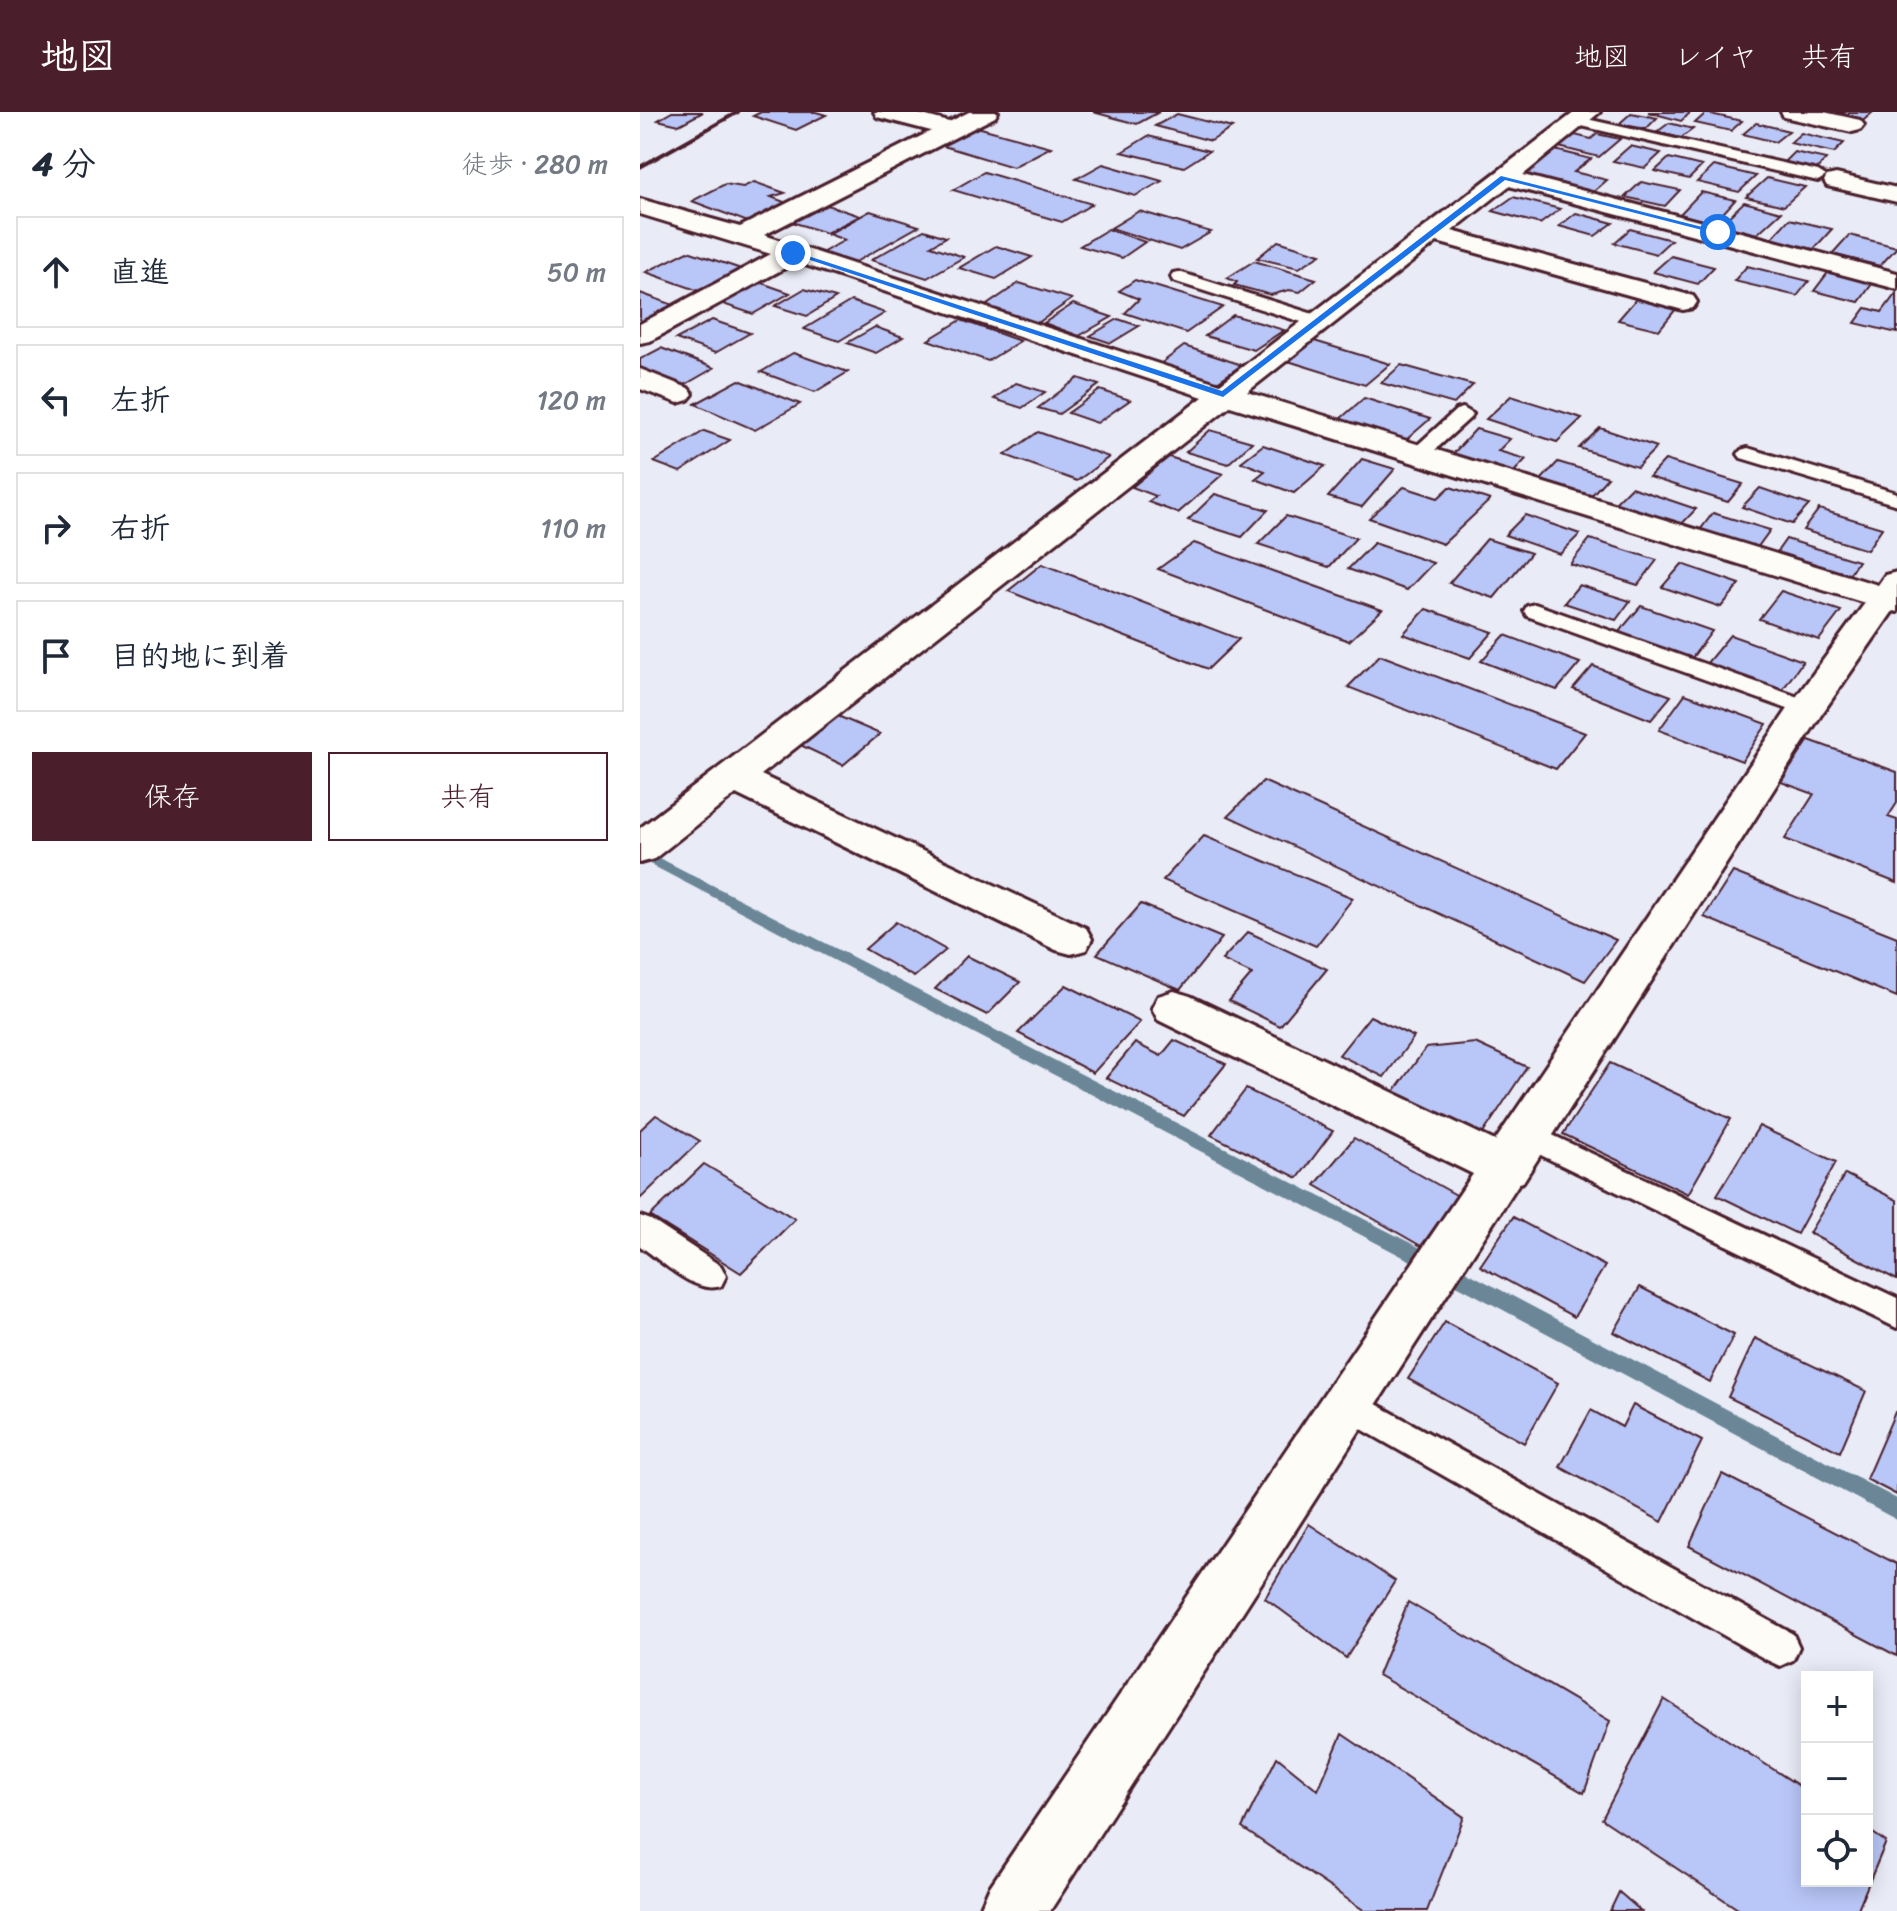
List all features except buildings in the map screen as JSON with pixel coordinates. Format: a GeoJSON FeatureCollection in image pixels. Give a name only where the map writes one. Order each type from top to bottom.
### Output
{"type":"FeatureCollection","features":[{"type":"Feature","properties":{"kind":"street"},"geometry":{"type":"LineString","coordinates":[[885,112],[952,130]]}},
{"type":"Feature","properties":{"kind":"street"},"geometry":{"type":"LineString","coordinates":[[742,236],[987,112]]}},
{"type":"Feature","properties":{"kind":"street"},"geometry":{"type":"LineString","coordinates":[[1792,112],[1852,125]]}},
{"type":"Feature","properties":{"kind":"street"},"geometry":{"type":"LineString","coordinates":[[640,849],[1584,116]]}},
{"type":"Feature","properties":{"kind":"street"},"geometry":{"type":"LineString","coordinates":[[1504,178],[1897,281]]}},
{"type":"Feature","properties":{"kind":"street"},"geometry":{"type":"LineString","coordinates":[[1827,178],[1897,195]]}},
{"type":"Feature","properties":{"kind":"street"},"geometry":{"type":"LineString","coordinates":[[640,206],[742,236],[1418,455],[1893,594],[1807,708],[1012,1911]]}},
{"type":"Feature","properties":{"kind":"street"},"geometry":{"type":"LineString","coordinates":[[1432,233],[1683,302]]}},
{"type":"Feature","properties":{"kind":"street"},"geometry":{"type":"LineString","coordinates":[[640,335],[793,253]]}},
{"type":"Feature","properties":{"kind":"street"},"geometry":{"type":"LineString","coordinates":[[640,378],[678,394]]}},
{"type":"Feature","properties":{"kind":"street"},"geometry":{"type":"LineString","coordinates":[[733,777],[1071,939]]}},
{"type":"Feature","properties":{"kind":"street"},"geometry":{"type":"LineString","coordinates":[[1174,1008],[1516,1152]]}},
{"type":"Feature","properties":{"kind":"lane"},"geometry":{"type":"LineString","coordinates":[[1584,116],[1827,178]]}},
{"type":"Feature","properties":{"kind":"lane"},"geometry":{"type":"LineString","coordinates":[[1179,277],[1317,321]]}},
{"type":"Feature","properties":{"kind":"lane"},"geometry":{"type":"LineString","coordinates":[[1418,455],[1463,414]]}},
{"type":"Feature","properties":{"kind":"lane"},"geometry":{"type":"LineString","coordinates":[[1748,454],[1897,499]]}},
{"type":"Feature","properties":{"kind":"lane"},"geometry":{"type":"LineString","coordinates":[[1535,611],[1807,708]]}},
{"type":"Feature","properties":{"kind":"lane"},"geometry":{"type":"LineString","coordinates":[[1516,1152],[1897,1314]]}},
{"type":"Feature","properties":{"kind":"lane"},"geometry":{"type":"LineString","coordinates":[[640,1229],[710,1276]]}},
{"type":"Feature","properties":{"kind":"lane"},"geometry":{"type":"LineString","coordinates":[[1349,1404],[1780,1647]]}},
{"type":"Feature","properties":{"kind":"waterway"},"geometry":{"type":"LineString","coordinates":[[640,853],[1440,1267],[1897,1510]]}},
{"type":"Feature","properties":{"kind":"railway"},"geometry":{"type":"LineString","coordinates":[[640,167],[738,112]]}},
{"type":"Feature","properties":{"kind":"route"},"geometry":{"type":"LineString","coordinates":[[793,253],[1223,394],[1504,178],[1718,232]]}}]}
